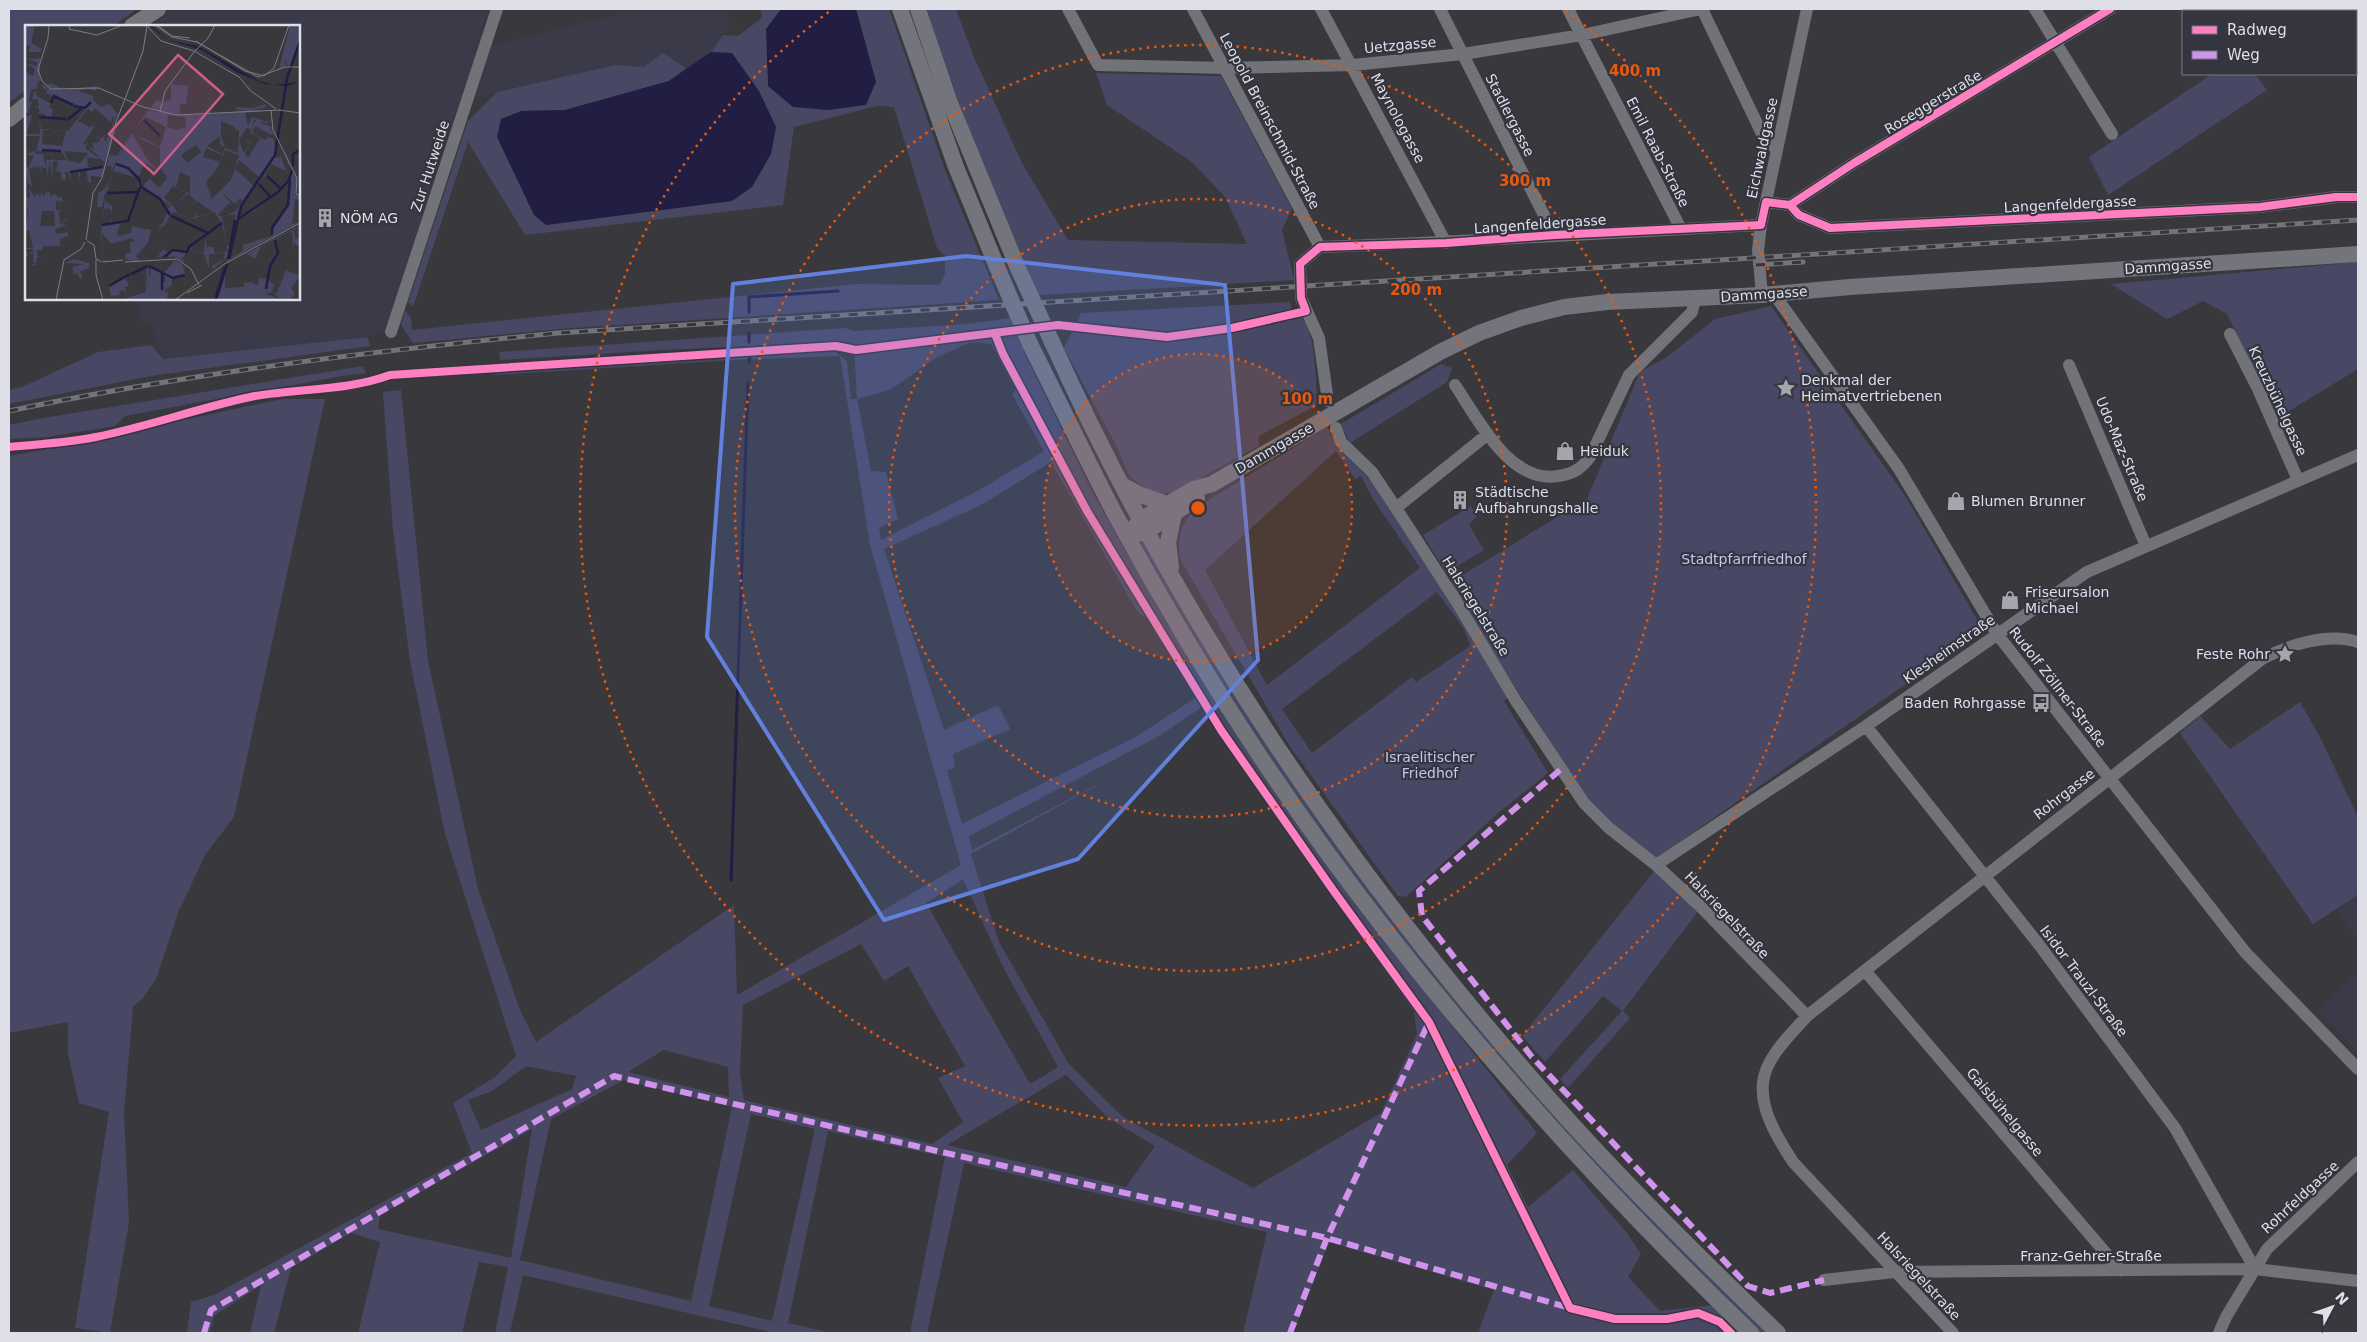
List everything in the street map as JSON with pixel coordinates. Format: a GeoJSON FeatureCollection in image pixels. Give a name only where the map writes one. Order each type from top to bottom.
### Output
{"type":"FeatureCollection","features":[{"type":"Feature","properties":{"kind":"main road"},"geometry":{"type":"LineString","coordinates":[[134,25],[158,9]]}},
{"type":"Feature","properties":{"kind":"main road"},"geometry":{"type":"LineString","coordinates":[[900,9],[956,167],[1030,344],[1128,536],[1202,664],[1262,758],[1325,850],[1414,967],[1507,1080],[1624,1207],[1751,1333]]}},
{"type":"Feature","properties":{"kind":"main road"},"geometry":{"type":"LineString","coordinates":[[918,9],[950,103],[1017,266],[1052,342],[1144,526],[1272,740],[1342,839],[1429,955],[1521,1066],[1635,1190],[1778,1333]]}},
{"type":"Feature","properties":{"kind":"main road"},"geometry":{"type":"LineString","coordinates":[[9,119],[25,106]]}},
{"type":"Feature","properties":{"kind":"main road","name":"Dammgasse"},"geometry":{"type":"LineString","coordinates":[[1128,536],[1171,509],[1199,497],[1212,484],[1440,352],[1479,333],[1520,318],[1564,307],[1607,302],[1768,294],[2358,254]]}},
{"type":"Feature","properties":{"kind":"main road"},"geometry":{"type":"LineString","coordinates":[[1122,485],[1171,509],[1168,542],[1173,577]]}},
{"type":"Feature","properties":{"kind":"street","name":"Zur Hutweide"},"geometry":{"type":"LineString","coordinates":[[391,332],[497,9]]}},
{"type":"Feature","properties":{"kind":"street","name":"Uetzgasse"},"geometry":{"type":"LineString","coordinates":[[1068,9],[1098,65],[1225,68],[1353,65],[1463,54],[1582,35],[1701,9]]}},
{"type":"Feature","properties":{"kind":"street","name":"Leopold Breinschmid-Straße"},"geometry":{"type":"LineString","coordinates":[[1193,9],[1320,247]]}},
{"type":"Feature","properties":{"kind":"street","name":"Maynologasse"},"geometry":{"type":"LineString","coordinates":[[1322,9],[1446,243]]}},
{"type":"Feature","properties":{"kind":"street","name":"Stadlergasse"},"geometry":{"type":"LineString","coordinates":[[1440,9],[1554,235]]}},
{"type":"Feature","properties":{"kind":"street","name":"Emil Raab-Straße"},"geometry":{"type":"LineString","coordinates":[[1568,9],[1681,229]]}},
{"type":"Feature","properties":{"kind":"street"},"geometry":{"type":"LineString","coordinates":[[1701,9],[1764,138],[1770,145],[1777,148]]}},
{"type":"Feature","properties":{"kind":"street","name":"Eichwaldgasse"},"geometry":{"type":"LineString","coordinates":[[1768,294],[1758,250],[1761,225],[1807,9]]}},
{"type":"Feature","properties":{"kind":"street"},"geometry":{"type":"LineString","coordinates":[[2035,9],[2112,134]]}},
{"type":"Feature","properties":{"kind":"street","name":"Roseggerstraße"},"geometry":{"type":"LineString","coordinates":[[1790,205],[1854,163],[2110,9]]}},
{"type":"Feature","properties":{"kind":"street","name":"Langenfeldergasse"},"geometry":{"type":"LineString","coordinates":[[1790,205],[1798,215],[1830,228],[2260,207],[2336,197],[2358,197]]}},
{"type":"Feature","properties":{"kind":"street"},"geometry":{"type":"LineString","coordinates":[[1766,202],[1790,205]]}},
{"type":"Feature","properties":{"kind":"street","name":"Langenfeldergasse"},"geometry":{"type":"LineString","coordinates":[[1320,247],[1446,243],[1554,235],[1761,225]]}},
{"type":"Feature","properties":{"kind":"street"},"geometry":{"type":"LineString","coordinates":[[1320,247],[1300,264],[1300,279],[1301,298],[1319,338],[1328,401]]}},
{"type":"Feature","properties":{"kind":"street","name":"Rudolf Zöllner-Straße"},"geometry":{"type":"LineString","coordinates":[[1768,294],[1899,469],[1997,634],[2245,952],[2358,1069]]}},
{"type":"Feature","properties":{"kind":"street"},"geometry":{"type":"LineString","coordinates":[[1455,385],[1488,434],[1516,466],[1531,475],[1549,478],[1570,474],[1582,467],[1590,457],[1628,375],[1692,312],[1695,298]]}},
{"type":"Feature","properties":{"kind":"street","name":"Kreuzbühelgasse"},"geometry":{"type":"LineString","coordinates":[[2230,334],[2258,389],[2298,480]]}},
{"type":"Feature","properties":{"kind":"street","name":"Udo-Maz-Straße"},"geometry":{"type":"LineString","coordinates":[[2069,365],[2146,546]]}},
{"type":"Feature","properties":{"kind":"street","name":"Halsriegelstraße"},"geometry":{"type":"LineString","coordinates":[[1336,428],[1341,442],[1372,472],[1396,508],[1456,601],[1516,701],[1584,803],[1609,828],[1656,865],[1701,907],[1807,1016],[1783,1044],[1769,1066],[1763,1083],[1769,1118],[1778,1139],[1793,1162],[1953,1333]]}},
{"type":"Feature","properties":{"kind":"street"},"geometry":{"type":"LineString","coordinates":[[1396,508],[1488,434]]}},
{"type":"Feature","properties":{"kind":"street","name":"Klesheimstraße"},"geometry":{"type":"LineString","coordinates":[[1656,865],[1866,726],[2087,572],[2298,480],[2358,456]]}},
{"type":"Feature","properties":{"kind":"street","name":"Rohrgasse"},"geometry":{"type":"LineString","coordinates":[[1807,1016],[1866,972],[2110,777],[2262,659],[2282,649],[2311,641],[2351,640],[2358,642]]}},
{"type":"Feature","properties":{"kind":"street","name":"Isidor Trauzl-Straße"},"geometry":{"type":"LineString","coordinates":[[1866,726],[2040,946],[2175,1128],[2255,1269]]}},
{"type":"Feature","properties":{"kind":"street","name":"Gaisbühelgasse"},"geometry":{"type":"LineString","coordinates":[[1866,972],[2121,1271]]}},
{"type":"Feature","properties":{"kind":"street","name":"Rohrfeldgasse"},"geometry":{"type":"LineString","coordinates":[[2219,1333],[2226,1317],[2266,1249],[2358,1162]]}},
{"type":"Feature","properties":{"kind":"street","name":"Franz-Gehrer-Straße"},"geometry":{"type":"LineString","coordinates":[[1824,1280],[1894,1272],[2255,1269],[2358,1281]]}},
{"type":"Feature","properties":{"kind":"highlighted area"},"geometry":{"type":"Polygon","coordinates":[[[966,256],[1225,285],[1258,660],[1078,859],[884,920],[707,637],[733,284],[966,256]]]}},
{"type":"Feature","properties":{"kind":"shaded area"},"geometry":{"type":"Polygon","coordinates":[[[179,9],[488,9],[475,51],[492,45],[642,9],[728,9],[730,24],[711,52],[686,68],[663,53],[643,67],[616,65],[459,101],[385,333],[373,334],[368,337],[163,359],[150,322],[144,324],[135,300],[300,300],[300,25],[152,25],[179,9]]]}},
{"type":"Feature","properties":{"kind":"shaded area"},"geometry":{"type":"Polygon","coordinates":[[[781,9],[856,9],[876,82],[866,105],[828,110],[793,107],[768,86],[766,29],[781,9]]]}},
{"type":"Feature","properties":{"kind":"shaded area"},"geometry":{"type":"Polygon","coordinates":[[[711,52],[732,53],[759,91],[776,127],[771,154],[752,187],[732,201],[546,225],[534,215],[497,137],[501,119],[521,111],[565,110],[669,81],[711,52]]]}},
{"type":"Feature","properties":{"kind":"shaded area"},"geometry":{"type":"Polygon","coordinates":[[[2358,895],[2358,943],[2336,908],[2358,895]]]}},
{"type":"Feature","properties":{"kind":"shaded area"},"geometry":{"type":"Polygon","coordinates":[[[2358,972],[2358,1053],[2319,1011],[2358,972]]]}},
{"type":"Feature","properties":{"kind":"green space"},"geometry":{"type":"Polygon","coordinates":[[[9,9],[137,9],[114,25],[25,25],[25,91],[9,103],[9,9]]]}},
{"type":"Feature","properties":{"kind":"green space"},"geometry":{"type":"Polygon","coordinates":[[[761,9],[781,9],[766,30],[876,82],[856,9],[889,9],[945,170],[999,300],[559,329],[413,343],[401,325],[405,311],[411,317],[412,330],[856,284],[940,285],[945,274],[945,256],[937,248],[894,107],[877,106],[794,127],[783,205],[525,235],[468,142],[413,307],[408,302],[468,121],[497,92],[616,65],[643,67],[663,53],[686,68],[669,81],[565,110],[521,111],[534,215],[732,54],[711,52],[723,35],[738,36],[762,18],[761,9]]]}},
{"type":"Feature","properties":{"kind":"green space"},"geometry":{"type":"Polygon","coordinates":[[[927,9],[956,9],[973,55],[1022,163],[1068,240],[1247,244],[1225,197],[1192,162],[1107,105],[1096,73],[1221,76],[1292,209],[1282,230],[1294,280],[1225,284],[1225,282],[1218,282],[1218,285],[1039,295],[979,154],[951,82],[927,9]]]}},
{"type":"Feature","properties":{"kind":"green space"},"geometry":{"type":"Polygon","coordinates":[[[2211,75],[2256,75],[2267,90],[2108,195],[2089,157],[2211,75]]]}},
{"type":"Feature","properties":{"kind":"green space"},"geometry":{"type":"Polygon","coordinates":[[[2358,262],[2358,369],[2278,418],[2227,314],[2203,301],[2167,319],[2111,284],[2358,262]]]}},
{"type":"Feature","properties":{"kind":"green space"},"geometry":{"type":"Polygon","coordinates":[[[1290,302],[1294,320],[1301,317],[1310,333],[1314,358],[1317,405],[1259,436],[1259,446],[1175,492],[1160,494],[1147,490],[1130,477],[1115,443],[1064,348],[1081,313],[1290,302]]]}},
{"type":"Feature","properties":{"kind":"green space","name":"Stadtpfarrfriedhof"},"geometry":{"type":"Polygon","coordinates":[[[1771,306],[1906,497],[1983,630],[1655,859],[1613,827],[1584,795],[1449,583],[1587,499],[1640,372],[1667,357],[1715,319],[1771,306]]]}},
{"type":"Feature","properties":{"kind":"green space"},"geometry":{"type":"Polygon","coordinates":[[[1010,318],[1025,354],[1092,492],[1169,627],[1426,993],[1537,1133],[1507,1165],[1528,1207],[1573,1170],[1627,1233],[1641,1254],[1628,1277],[1660,1311],[1713,1305],[1741,1333],[1478,1333],[1494,1290],[1329,1242],[1293,1333],[1243,1333],[1267,1232],[964,1163],[927,1333],[910,1333],[945,1157],[828,1131],[788,1323],[832,1333],[775,1333],[523,1275],[510,1333],[495,1333],[508,1267],[479,1262],[462,1333],[358,1333],[380,1242],[351,1233],[291,1268],[274,1333],[250,1333],[261,1285],[214,1316],[210,1333],[187,1333],[191,1302],[214,1295],[472,1153],[453,1103],[495,1077],[516,1056],[445,834],[410,661],[393,530],[383,392],[401,390],[428,661],[478,889],[520,1010],[536,1042],[734,905],[737,995],[961,865],[870,545],[840,356],[734,360],[495,375],[495,371],[725,355],[834,350],[847,362],[851,399],[857,399],[854,345],[833,342],[500,360],[499,352],[846,328],[853,331],[968,324],[1010,318]],[[971,342],[937,357],[890,390],[857,399],[871,471],[886,472],[898,519],[879,528],[881,540],[981,489],[1044,451],[1012,394],[1016,390],[991,344],[971,342]],[[1051,462],[981,505],[884,549],[944,730],[998,705],[1010,729],[953,754],[955,768],[947,770],[962,824],[1139,735],[1195,698],[1148,620],[1137,611],[1051,462]],[[1202,707],[1159,736],[969,836],[972,850],[1120,773],[971,854],[999,942],[1069,1064],[1123,1117],[1253,1188],[1381,1113],[1417,1034],[1414,1012],[1258,792],[1202,707]],[[963,879],[926,903],[1030,1084],[1058,1067],[1004,969],[963,879]],[[861,944],[743,1005],[740,1074],[744,1100],[932,1144],[963,1122],[938,1078],[965,1066],[908,966],[884,981],[861,944]],[[664,1050],[628,1072],[729,1097],[728,1067],[664,1050]],[[526,1066],[492,1091],[468,1100],[481,1130],[572,1089],[576,1076],[526,1066]],[[1066,1075],[947,1145],[1126,1187],[1155,1146],[1108,1118],[1066,1075]],[[624,1080],[551,1119],[520,1260],[691,1301],[732,1107],[624,1080]],[[751,1114],[709,1306],[772,1321],[815,1129],[751,1114]],[[532,1129],[380,1215],[378,1229],[511,1258],[532,1129]]]}},
{"type":"Feature","properties":{"kind":"green space"},"geometry":{"type":"Polygon","coordinates":[[[368,337],[370,346],[151,376],[9,404],[9,390],[22,387],[98,352],[151,345],[163,359],[368,337]]]}},
{"type":"Feature","properties":{"kind":"green space"},"geometry":{"type":"Polygon","coordinates":[[[1441,364],[1452,368],[1447,382],[1350,443],[1341,424],[1441,364]]]}},
{"type":"Feature","properties":{"kind":"green space"},"geometry":{"type":"Polygon","coordinates":[[[363,366],[366,373],[125,416],[115,426],[47,437],[9,439],[9,425],[363,366]]]}},
{"type":"Feature","properties":{"kind":"green space"},"geometry":{"type":"Polygon","coordinates":[[[283,399],[325,399],[234,817],[205,855],[178,913],[156,979],[143,998],[133,1007],[124,1113],[129,1222],[110,1333],[75,1328],[109,1112],[79,1103],[68,1054],[68,1022],[9,1033],[9,456],[283,399]]]}},
{"type":"Feature","properties":{"kind":"green space","name":"Israelitischer Friedhof"},"geometry":{"type":"Polygon","coordinates":[[[1327,427],[1338,445],[1377,489],[1508,697],[1504,701],[1548,773],[1496,815],[1406,897],[1398,896],[1289,745],[1180,559],[1179,543],[1182,527],[1194,509],[1327,427]],[[1336,451],[1205,570],[1267,685],[1420,568],[1373,499],[1361,476],[1355,479],[1336,451]],[[1437,592],[1282,709],[1312,753],[1412,677],[1416,682],[1470,646],[1464,629],[1437,592]]]}},
{"type":"Feature","properties":{"kind":"green space"},"geometry":{"type":"Polygon","coordinates":[[[1471,506],[1477,516],[1469,525],[1484,550],[1446,573],[1423,535],[1471,506]]]}},
{"type":"Feature","properties":{"kind":"green space"},"geometry":{"type":"Polygon","coordinates":[[[1143,537],[1391,917],[1769,1333],[1759,1333],[1614,1188],[1450,1003],[1311,818],[1222,684],[1142,549],[1141,540],[1143,537]]]}},
{"type":"Feature","properties":{"kind":"green space"},"geometry":{"type":"Polygon","coordinates":[[[2300,702],[2321,739],[2358,817],[2358,895],[2313,924],[2180,733],[2200,716],[2230,749],[2300,702]]]}},
{"type":"Feature","properties":{"kind":"green space"},"geometry":{"type":"Polygon","coordinates":[[[1655,870],[1699,910],[1623,1011],[1630,1018],[1568,1088],[1560,1079],[1622,1011],[1603,996],[1545,1062],[1522,1036],[1655,870]]]}},
{"type":"Feature","properties":{"kind":"waterway"},"geometry":{"type":"LineString","coordinates":[[749,312],[749,297],[838,291]]}},
{"type":"Feature","properties":{"kind":"waterway"},"geometry":{"type":"LineString","coordinates":[[749,333],[749,342]]}},
{"type":"Feature","properties":{"kind":"waterway"},"geometry":{"type":"LineString","coordinates":[[412,377],[750,355],[749,362]]}},
{"type":"Feature","properties":{"kind":"waterway"},"geometry":{"type":"LineString","coordinates":[[731,880],[748,383]]}},
{"type":"Feature","properties":{"kind":"railway"},"geometry":{"type":"LineString","coordinates":[[9,411],[145,385],[282,364],[558,333],[2358,220]]}},
{"type":"Feature","properties":{"kind":"railway"},"geometry":{"type":"LineString","coordinates":[[1756,265],[1803,262]]}},
{"type":"Feature","properties":{"kind":"marked path"},"geometry":{"type":"LineString","coordinates":[[1560,770],[1419,891],[1422,916],[1532,1057],[1748,1286],[1770,1293],[1824,1280]]}},
{"type":"Feature","properties":{"kind":"marked path"},"geometry":{"type":"LineString","coordinates":[[1290,1333],[1327,1238],[1429,1022]]}},
{"type":"Feature","properties":{"kind":"marked path"},"geometry":{"type":"LineString","coordinates":[[204,1333],[211,1310],[614,1076],[937,1151],[1327,1238],[1570,1308]]}},
{"type":"Feature","properties":{"kind":"cycle path"},"geometry":{"type":"LineString","coordinates":[[9,447],[85,439],[136,428],[255,396],[340,387],[390,375],[836,346],[856,350],[1058,325],[1167,337],[1232,328],[1306,311],[1301,298],[1300,264],[1320,247],[1446,243],[1554,235],[1761,225],[1766,202],[1790,205],[1854,163],[2110,9]]}},
{"type":"Feature","properties":{"kind":"cycle path"},"geometry":{"type":"LineString","coordinates":[[1790,205],[1799,215],[1830,228],[2260,207],[2336,197],[2358,197]]}},
{"type":"Feature","properties":{"kind":"cycle path"},"geometry":{"type":"LineString","coordinates":[[995,334],[1003,354],[1087,511],[1221,730],[1333,890],[1429,1022],[1570,1308],[1615,1319],[1667,1319],[1698,1313],[1720,1322],[1731,1333]]}},
{"type":"Feature","properties":{"kind":"place","name":"NÖM AG"},"geometry":{"type":"Point","coordinates":[325,218]}},
{"type":"Feature","properties":{"kind":"place","name":"Denkmal der Heimatvertriebenen"},"geometry":{"type":"Point","coordinates":[1786,388]}},
{"type":"Feature","properties":{"kind":"place","name":"Heiduk"},"geometry":{"type":"Point","coordinates":[1565,451]}},
{"type":"Feature","properties":{"kind":"place","name":"Städtische Aufbahrungshalle"},"geometry":{"type":"Point","coordinates":[1460,500]}},
{"type":"Feature","properties":{"kind":"place","name":"Blumen Brunner"},"geometry":{"type":"Point","coordinates":[1956,501]}},
{"type":"Feature","properties":{"kind":"place","name":"Friseursalon Michael"},"geometry":{"type":"Point","coordinates":[2010,600]}},
{"type":"Feature","properties":{"kind":"place","name":"Feste Rohr"},"geometry":{"type":"Point","coordinates":[2285,654]}},
{"type":"Feature","properties":{"kind":"place","name":"Baden Rohrgasse"},"geometry":{"type":"Point","coordinates":[2041,703]}}]}
